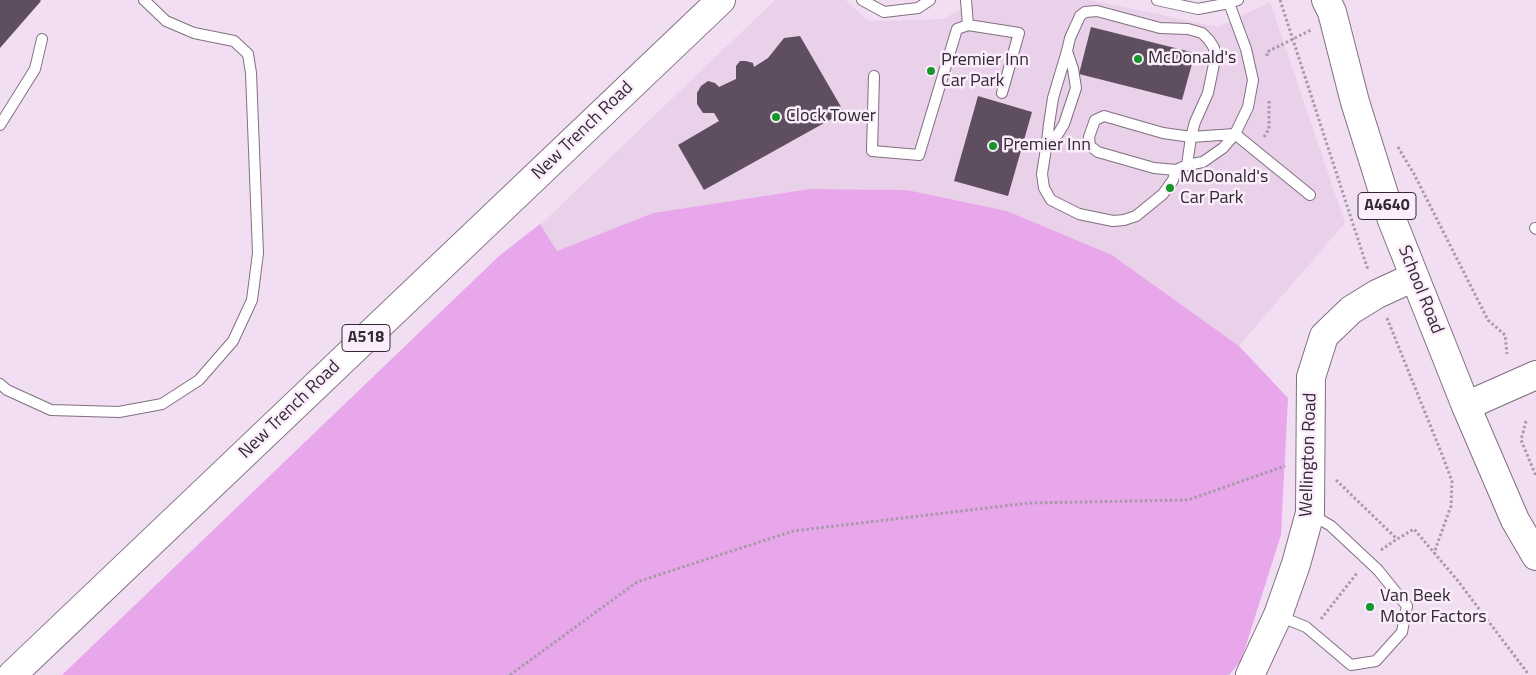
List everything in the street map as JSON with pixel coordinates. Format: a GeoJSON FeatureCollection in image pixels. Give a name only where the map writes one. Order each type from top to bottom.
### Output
{"type":"FeatureCollection","features":[{"type":"Feature","properties":{"kind":"main road","name":"New Trench Road"},"geometry":{"type":"LineString","coordinates":[[12,675],[721,0]]}},
{"type":"Feature","properties":{"kind":"main road","name":"School Road"},"geometry":{"type":"LineString","coordinates":[[1326,0],[1332,12],[1355,102],[1392,220],[1466,406]]}},
{"type":"Feature","properties":{"kind":"main road","name":"Wellington Road"},"geometry":{"type":"LineString","coordinates":[[1250,675],[1278,615],[1296,564],[1310,514],[1311,377],[1324,336],[1351,310],[1377,294],[1414,277]]}},
{"type":"Feature","properties":{"kind":"main road"},"geometry":{"type":"LineString","coordinates":[[1466,406],[1536,375]]}},
{"type":"Feature","properties":{"kind":"main road","name":"A4640"},"geometry":{"type":"LineString","coordinates":[[1466,406],[1515,520],[1536,556]]}},
{"type":"Feature","properties":{"kind":"lane"},"geometry":{"type":"LineString","coordinates":[[0,384],[7,390],[51,410],[119,412],[162,404],[199,380],[232,341],[252,300],[258,253],[251,73],[248,54],[234,40],[194,33],[166,21],[144,0]]}},
{"type":"Feature","properties":{"kind":"lane"},"geometry":{"type":"LineString","coordinates":[[862,0],[884,12],[918,8],[930,0]]}},
{"type":"Feature","properties":{"kind":"lane"},"geometry":{"type":"LineString","coordinates":[[966,0],[968,25]]}},
{"type":"Feature","properties":{"kind":"lane"},"geometry":{"type":"LineString","coordinates":[[1157,0],[1198,9],[1231,1],[1246,49],[1253,80],[1248,107],[1235,134],[1223,148],[1203,162],[1187,165],[1176,170],[1154,168],[1098,152],[1090,146],[1088,137],[1095,120],[1104,116],[1163,133],[1191,137],[1235,134],[1310,195]]}},
{"type":"Feature","properties":{"kind":"lane"},"geometry":{"type":"LineString","coordinates":[[1176,170],[1170,186],[1157,199],[1136,216],[1124,220],[1113,221],[1079,214],[1052,200],[1044,188],[1042,174],[1053,98],[1070,38],[1080,16],[1085,12],[1097,11],[1160,28],[1188,29],[1202,33],[1209,40],[1214,48],[1215,59],[1208,93],[1195,122],[1191,137],[1187,165]]}},
{"type":"Feature","properties":{"kind":"lane"},"geometry":{"type":"LineString","coordinates":[[874,76],[872,151],[918,155],[957,29],[968,25],[1019,33],[1002,94]]}},
{"type":"Feature","properties":{"kind":"lane"},"geometry":{"type":"LineString","coordinates":[[0,125],[35,69],[42,39]]}},
{"type":"Feature","properties":{"kind":"lane"},"geometry":{"type":"LineString","coordinates":[[1047,142],[1058,134],[1064,124],[1076,88],[1073,69],[1067,51]]}},
{"type":"Feature","properties":{"kind":"lane"},"geometry":{"type":"LineString","coordinates":[[1278,615],[1306,627],[1352,665],[1376,661],[1402,632],[1407,606],[1368,560],[1331,526],[1310,514]]}},
{"type":"Feature","properties":{"kind":"path"},"geometry":{"type":"LineString","coordinates":[[1280,0],[1364,262]]}},
{"type":"Feature","properties":{"kind":"path"},"geometry":{"type":"LineString","coordinates":[[1268,61],[1267,52],[1316,28]]}},
{"type":"Feature","properties":{"kind":"path"},"geometry":{"type":"LineString","coordinates":[[1256,151],[1269,129],[1268,90]]}},
{"type":"Feature","properties":{"kind":"path"},"geometry":{"type":"LineString","coordinates":[[1394,141],[1414,174],[1488,320],[1505,335],[1507,354]]}},
{"type":"Feature","properties":{"kind":"path"},"geometry":{"type":"LineString","coordinates":[[1391,328],[1452,481],[1450,506],[1434,553]]}},
{"type":"Feature","properties":{"kind":"path"},"geometry":{"type":"LineString","coordinates":[[1526,422],[1521,440],[1536,476]]}},
{"type":"Feature","properties":{"kind":"path"},"geometry":{"type":"LineString","coordinates":[[510,675],[637,582],[793,530],[1029,503],[1188,500],[1311,456],[1397,539],[1414,529],[1458,581],[1529,675]]}},
{"type":"Feature","properties":{"kind":"path"},"geometry":{"type":"LineString","coordinates":[[1311,632],[1368,560]]}},
{"type":"Feature","properties":{"kind":"shaded area"},"geometry":{"type":"Polygon","coordinates":[[[775,0],[846,0],[869,21],[944,19],[974,0],[1091,0],[1219,27],[1270,2],[1345,223],[1239,346],[1112,255],[1007,211],[907,190],[810,189],[653,213],[557,251],[540,225],[775,0]]]}},
{"type":"Feature","properties":{"kind":"shaded area"},"geometry":{"type":"Polygon","coordinates":[[[810,189],[907,190],[1007,211],[1112,255],[1239,346],[1288,398],[1281,535],[1241,661],[1229,675],[62,675],[499,256],[540,224],[557,251],[653,213],[810,189]]]}},
{"type":"Feature","properties":{"kind":"building"},"geometry":{"type":"Polygon","coordinates":[[[0,0],[41,1],[0,48],[0,0]]]}},
{"type":"Feature","properties":{"kind":"building","name":"McDonald's"},"geometry":{"type":"Polygon","coordinates":[[[1091,27],[1195,53],[1182,100],[1079,74],[1091,27]]]}},
{"type":"Feature","properties":{"kind":"building","name":"Clock Tower"},"geometry":{"type":"Polygon","coordinates":[[[800,36],[844,112],[704,190],[678,145],[719,121],[714,113],[703,113],[697,104],[697,93],[701,86],[708,81],[715,83],[719,87],[736,79],[736,66],[740,61],[753,63],[754,67],[768,58],[784,38],[800,36]]]}},
{"type":"Feature","properties":{"kind":"building","name":"Premier Inn"},"geometry":{"type":"Polygon","coordinates":[[[978,96],[1032,112],[1008,196],[954,181],[978,96]]]}},
{"type":"Feature","properties":{"kind":"place","name":"McDonald's"},"geometry":{"type":"Point","coordinates":[1138,59]}},
{"type":"Feature","properties":{"kind":"place","name":"Premier Inn Car Park"},"geometry":{"type":"Point","coordinates":[931,71]}},
{"type":"Feature","properties":{"kind":"place","name":"Clock Tower"},"geometry":{"type":"Point","coordinates":[776,117]}},
{"type":"Feature","properties":{"kind":"place","name":"Premier Inn"},"geometry":{"type":"Point","coordinates":[993,146]}},
{"type":"Feature","properties":{"kind":"place","name":"McDonald's Car Park"},"geometry":{"type":"Point","coordinates":[1170,188]}},
{"type":"Feature","properties":{"kind":"place","name":"Van Beek Motor Factors"},"geometry":{"type":"Point","coordinates":[1370,607]}}]}
